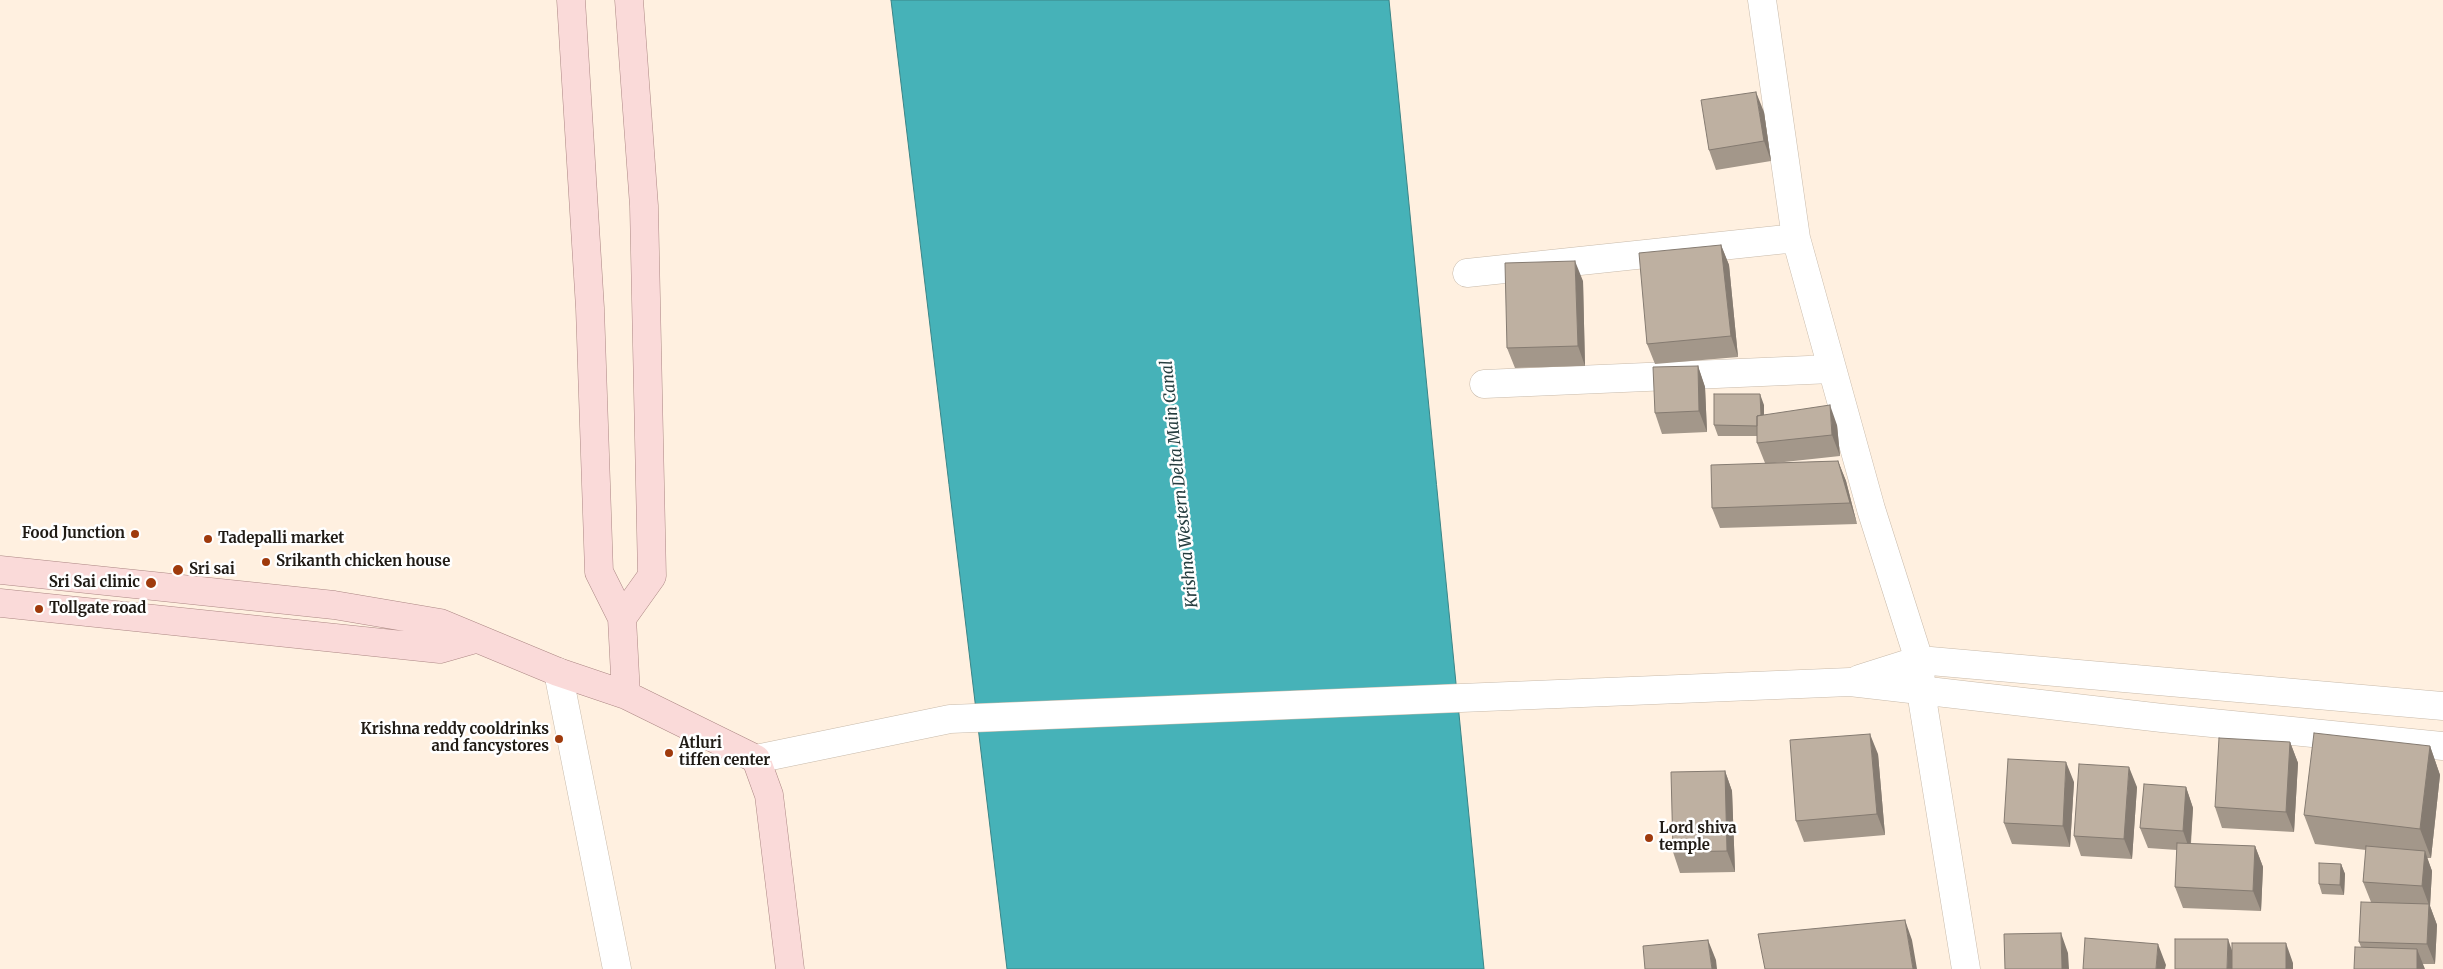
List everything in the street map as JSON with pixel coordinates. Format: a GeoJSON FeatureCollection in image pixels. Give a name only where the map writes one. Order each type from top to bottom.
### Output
{"type":"FeatureCollection","features":[{"type":"Feature","properties":{"kind":"main road"},"geometry":{"type":"LineString","coordinates":[[570,0],[590,308],[599,572],[622,618],[626,695]]}},
{"type":"Feature","properties":{"kind":"main road"},"geometry":{"type":"LineString","coordinates":[[622,618],[652,576],[644,206],[629,0]]}},
{"type":"Feature","properties":{"kind":"main road"},"geometry":{"type":"LineString","coordinates":[[0,570],[334,605],[440,623],[558,672],[626,695],[756,759],[769,795],[790,969]]}},
{"type":"Feature","properties":{"kind":"main road"},"geometry":{"type":"LineString","coordinates":[[0,603],[440,649],[476,639]]}},
{"type":"Feature","properties":{"kind":"street"},"geometry":{"type":"LineString","coordinates":[[1762,0],[1796,238],[1870,509],[1919,660],[1922,691],[1966,969]]}},
{"type":"Feature","properties":{"kind":"street"},"geometry":{"type":"LineString","coordinates":[[1468,273],[1796,238]]}},
{"type":"Feature","properties":{"kind":"street"},"geometry":{"type":"LineString","coordinates":[[1484,384],[1832,369]]}},
{"type":"Feature","properties":{"kind":"street"},"geometry":{"type":"LineString","coordinates":[[1850,682],[1919,660],[2443,706]]}},
{"type":"Feature","properties":{"kind":"street"},"geometry":{"type":"LineString","coordinates":[[558,672],[617,969]]}},
{"type":"Feature","properties":{"kind":"street"},"geometry":{"type":"LineString","coordinates":[[756,759],[950,719],[1850,682],[2443,746]]}},
{"type":"Feature","properties":{"kind":"water","name":"Krishna Western Delta Main Canal"},"geometry":{"type":"Polygon","coordinates":[[[891,0],[1389,0],[1484,969],[1007,969],[891,0]]]}},
{"type":"Feature","properties":{"kind":"building"},"geometry":{"type":"Polygon","coordinates":[[[1756,92],[1764,141],[1709,150],[1701,100],[1756,92]]]}},
{"type":"Feature","properties":{"kind":"building"},"geometry":{"type":"Polygon","coordinates":[[[1721,245],[1731,336],[1647,344],[1639,253],[1721,245]]]}},
{"type":"Feature","properties":{"kind":"building"},"geometry":{"type":"Polygon","coordinates":[[[1575,261],[1578,346],[1507,348],[1505,263],[1575,261]]]}},
{"type":"Feature","properties":{"kind":"building"},"geometry":{"type":"Polygon","coordinates":[[[1698,366],[1699,411],[1655,413],[1653,367],[1698,366]]]}},
{"type":"Feature","properties":{"kind":"building"},"geometry":{"type":"Polygon","coordinates":[[[1714,394],[1760,394],[1761,415],[1757,416],[1757,426],[1714,425],[1714,394]]]}},
{"type":"Feature","properties":{"kind":"building"},"geometry":{"type":"Polygon","coordinates":[[[1830,405],[1832,435],[1757,443],[1757,416],[1830,405]]]}},
{"type":"Feature","properties":{"kind":"building"},"geometry":{"type":"Polygon","coordinates":[[[1838,461],[1850,503],[1712,508],[1711,465],[1838,461]]]}},
{"type":"Feature","properties":{"kind":"building"},"geometry":{"type":"Polygon","coordinates":[[[2314,733],[2430,746],[2420,829],[2304,815],[2314,733]]]}},
{"type":"Feature","properties":{"kind":"building"},"geometry":{"type":"Polygon","coordinates":[[[1870,734],[1877,814],[1796,821],[1790,740],[1870,734]]]}},
{"type":"Feature","properties":{"kind":"building"},"geometry":{"type":"Polygon","coordinates":[[[2219,738],[2290,742],[2286,812],[2215,807],[2219,738]]]}},
{"type":"Feature","properties":{"kind":"building"},"geometry":{"type":"Polygon","coordinates":[[[2008,759],[2066,762],[2063,826],[2004,823],[2008,759]]]}},
{"type":"Feature","properties":{"kind":"building"},"geometry":{"type":"Polygon","coordinates":[[[2079,764],[2129,767],[2124,839],[2074,836],[2079,764]]]}},
{"type":"Feature","properties":{"kind":"building"},"geometry":{"type":"Polygon","coordinates":[[[1725,771],[1727,851],[1673,852],[1671,772],[1725,771]]]}},
{"type":"Feature","properties":{"kind":"building"},"geometry":{"type":"Polygon","coordinates":[[[2144,784],[2186,787],[2183,831],[2140,828],[2144,784]]]}},
{"type":"Feature","properties":{"kind":"building"},"geometry":{"type":"Polygon","coordinates":[[[2177,843],[2255,846],[2253,891],[2175,887],[2177,843]]]}},
{"type":"Feature","properties":{"kind":"building"},"geometry":{"type":"Polygon","coordinates":[[[2366,846],[2425,851],[2422,886],[2363,882],[2366,846]]]}},
{"type":"Feature","properties":{"kind":"building"},"geometry":{"type":"Polygon","coordinates":[[[2319,863],[2341,864],[2340,885],[2319,884],[2319,863]]]}},
{"type":"Feature","properties":{"kind":"building"},"geometry":{"type":"Polygon","coordinates":[[[2361,902],[2429,904],[2427,944],[2359,942],[2361,902]]]}},
{"type":"Feature","properties":{"kind":"building"},"geometry":{"type":"Polygon","coordinates":[[[1905,920],[1913,969],[1765,969],[1758,934],[1905,920]]]}},
{"type":"Feature","properties":{"kind":"building"},"geometry":{"type":"Polygon","coordinates":[[[2061,933],[2062,969],[2005,969],[2004,934],[2061,933]]]}},
{"type":"Feature","properties":{"kind":"building"},"geometry":{"type":"Polygon","coordinates":[[[2085,938],[2158,944],[2156,969],[2083,969],[2085,938]]]}},
{"type":"Feature","properties":{"kind":"building"},"geometry":{"type":"Polygon","coordinates":[[[2175,939],[2228,939],[2227,969],[2175,969],[2175,939]]]}},
{"type":"Feature","properties":{"kind":"building"},"geometry":{"type":"Polygon","coordinates":[[[1708,940],[1712,969],[1645,969],[1643,946],[1708,940]]]}},
{"type":"Feature","properties":{"kind":"building"},"geometry":{"type":"Polygon","coordinates":[[[2232,943],[2286,943],[2286,969],[2232,969],[2232,943]]]}},
{"type":"Feature","properties":{"kind":"building"},"geometry":{"type":"Polygon","coordinates":[[[2355,947],[2417,949],[2417,969],[2354,969],[2355,947]]]}},
{"type":"Feature","properties":{"kind":"place","name":"Food Junction"},"geometry":{"type":"Point","coordinates":[135,534]}},
{"type":"Feature","properties":{"kind":"place","name":"Tadepalli market"},"geometry":{"type":"Point","coordinates":[208,539]}},
{"type":"Feature","properties":{"kind":"place","name":"Srikanth chicken house"},"geometry":{"type":"Point","coordinates":[266,562]}},
{"type":"Feature","properties":{"kind":"place","name":"Sri sai"},"geometry":{"type":"Point","coordinates":[178,570]}},
{"type":"Feature","properties":{"kind":"place","name":"Sri Sai clinic"},"geometry":{"type":"Point","coordinates":[151,583]}},
{"type":"Feature","properties":{"kind":"place","name":"Tollgate road"},"geometry":{"type":"Point","coordinates":[39,609]}},
{"type":"Feature","properties":{"kind":"place","name":"Krishna reddy cooldrinks and fancystores"},"geometry":{"type":"Point","coordinates":[559,739]}},
{"type":"Feature","properties":{"kind":"place","name":"Atluri tiffen center"},"geometry":{"type":"Point","coordinates":[669,753]}},
{"type":"Feature","properties":{"kind":"place","name":"Lord shiva temple"},"geometry":{"type":"Point","coordinates":[1649,838]}}]}
